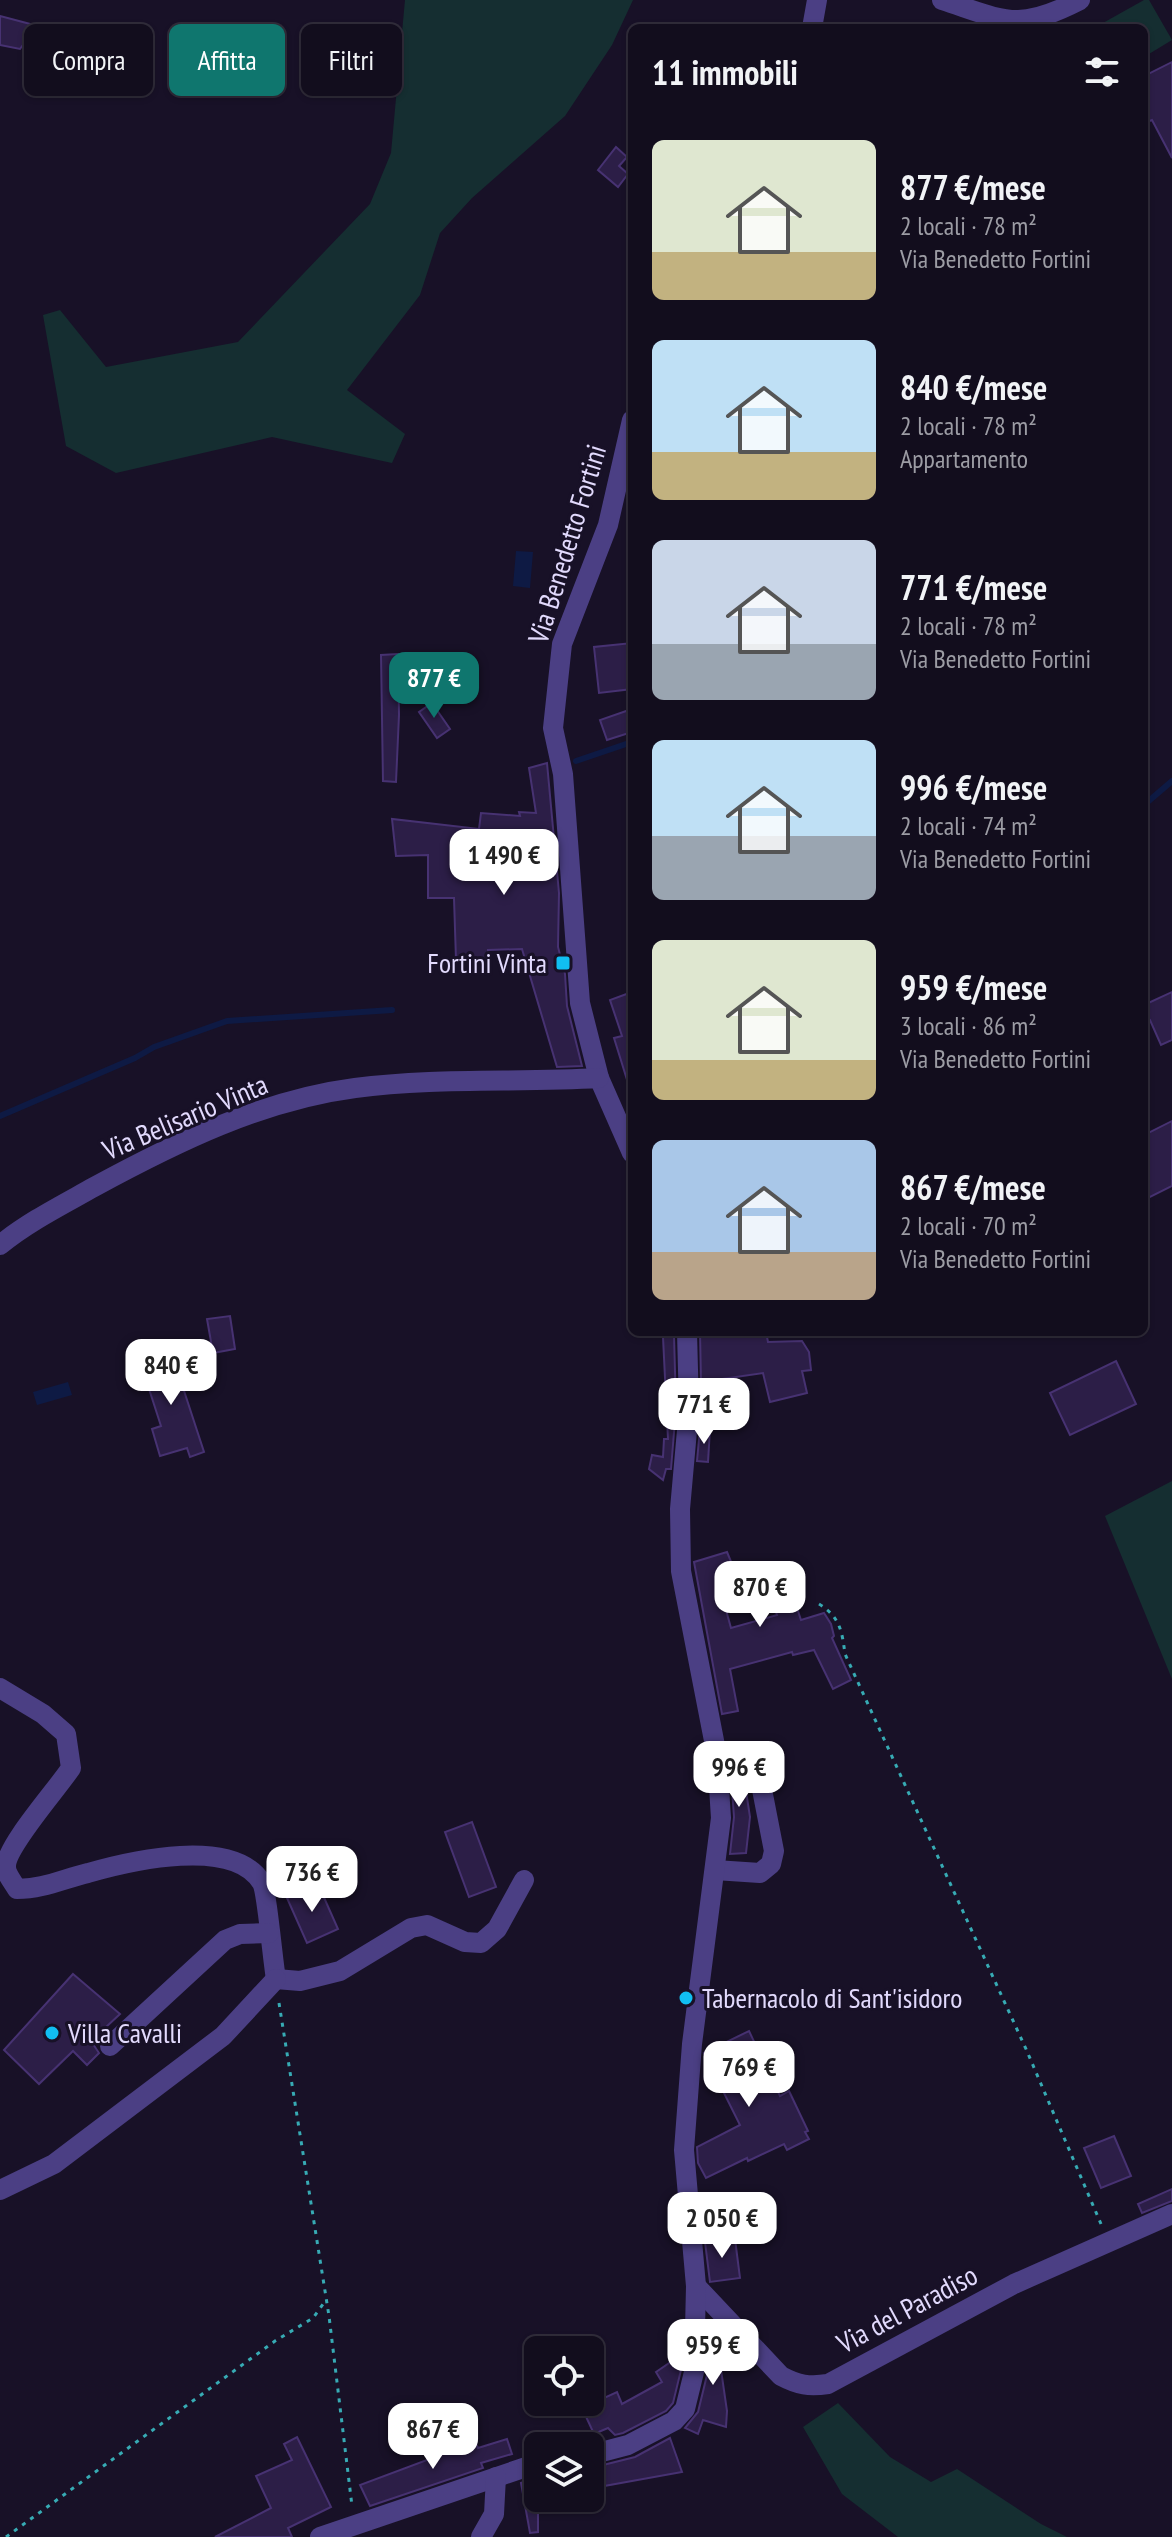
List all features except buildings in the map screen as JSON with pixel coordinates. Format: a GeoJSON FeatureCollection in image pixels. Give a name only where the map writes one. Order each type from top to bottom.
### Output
{"type":"FeatureCollection","features":[{"type":"Feature","properties":{"kind":"street"},"geometry":{"type":"LineString","coordinates":[[813,24],[817,0]]}},
{"type":"Feature","properties":{"kind":"street"},"geometry":{"type":"LineString","coordinates":[[942,0],[1018,22],[1053,13],[1080,0]]}},
{"type":"Feature","properties":{"kind":"street","name":"Via Benedetto Fortini"},"geometry":{"type":"LineString","coordinates":[[628,438],[608,525],[562,644],[553,728],[563,774],[580,1003],[599,1078],[628,1144]]}},
{"type":"Feature","properties":{"kind":"street","name":"Via Belisario Vinta"},"geometry":{"type":"LineString","coordinates":[[0,1245],[143,1160],[249,1114],[307,1097],[352,1088],[397,1084],[599,1078]]}},
{"type":"Feature","properties":{"kind":"street"},"geometry":{"type":"LineString","coordinates":[[604,2451],[628,2445],[674,2421],[685,2409],[694,2372],[696,2286],[684,2150],[692,2044],[721,1818],[717,1756],[681,1571],[680,1509],[689,1408],[687,1336]]}},
{"type":"Feature","properties":{"kind":"street"},"geometry":{"type":"LineString","coordinates":[[0,1688],[43,1714],[66,1734],[71,1768],[8,1852],[5,1870],[17,1889],[36,1889],[89,1872],[180,1854],[224,1859],[245,1867],[263,1883],[276,1979]]}},
{"type":"Feature","properties":{"kind":"street"},"geometry":{"type":"LineString","coordinates":[[715,1870],[760,1873],[771,1864],[774,1851],[758,1769]]}},
{"type":"Feature","properties":{"kind":"street"},"geometry":{"type":"LineString","coordinates":[[276,1979],[300,1981],[340,1971],[411,1928],[427,1925],[465,1942],[481,1943],[497,1929],[524,1880]]}},
{"type":"Feature","properties":{"kind":"street"},"geometry":{"type":"LineString","coordinates":[[110,2046],[225,1940],[240,1934],[269,1933]]}},
{"type":"Feature","properties":{"kind":"street"},"geometry":{"type":"LineString","coordinates":[[0,2190],[54,2164],[223,2036],[276,1979]]}},
{"type":"Feature","properties":{"kind":"street","name":"Via del Paradiso"},"geometry":{"type":"LineString","coordinates":[[696,2286],[781,2376],[798,2385],[828,2384],[1014,2284],[1172,2214]]}},
{"type":"Feature","properties":{"kind":"street"},"geometry":{"type":"LineString","coordinates":[[320,2537],[524,2468]]}},
{"type":"Feature","properties":{"kind":"street"},"geometry":{"type":"LineString","coordinates":[[481,2537],[494,2514],[496,2477]]}},
{"type":"Feature","properties":{"kind":"path"},"geometry":{"type":"LineString","coordinates":[[819,1604],[833,1613],[841,1626],[845,1654],[1026,2049],[1109,2242]]}},
{"type":"Feature","properties":{"kind":"path"},"geometry":{"type":"LineString","coordinates":[[276,1979],[326,2300],[349,2467],[353,2525]]}},
{"type":"Feature","properties":{"kind":"path"},"geometry":{"type":"LineString","coordinates":[[6,2537],[275,2341],[313,2318],[326,2300]]}},
{"type":"Feature","properties":{"kind":"green space"},"geometry":{"type":"Polygon","coordinates":[[[405,0],[633,0],[612,45],[565,116],[472,198],[440,233],[420,295],[347,390],[405,434],[392,463],[272,437],[116,473],[66,446],[43,315],[60,310],[106,367],[238,342],[370,204],[391,153],[396,96],[402,96],[405,0]]]}},
{"type":"Feature","properties":{"kind":"green space"},"geometry":{"type":"Polygon","coordinates":[[[1149,0],[1172,40],[1148,55],[1148,24],[1101,24],[1149,0]]]}},
{"type":"Feature","properties":{"kind":"green space"},"geometry":{"type":"Polygon","coordinates":[[[1172,1481],[1172,1679],[1105,1516],[1172,1481]]]}},
{"type":"Feature","properties":{"kind":"green space"},"geometry":{"type":"Polygon","coordinates":[[[838,2403],[890,2457],[931,2482],[957,2469],[1041,2524],[1067,2537],[898,2537],[842,2494],[803,2427],[838,2403]]]}},
{"type":"Feature","properties":{"kind":"water"},"geometry":{"type":"Polygon","coordinates":[[[516,551],[533,552],[530,588],[513,586],[516,551]]]}},
{"type":"Feature","properties":{"kind":"water"},"geometry":{"type":"Polygon","coordinates":[[[68,1382],[72,1395],[37,1405],[33,1392],[68,1382]]]}},
{"type":"Feature","properties":{"kind":"waterway"},"geometry":{"type":"LineString","coordinates":[[576,761],[628,743]]}},
{"type":"Feature","properties":{"kind":"waterway"},"geometry":{"type":"LineString","coordinates":[[1148,802],[1172,781]]}},
{"type":"Feature","properties":{"kind":"waterway"},"geometry":{"type":"LineString","coordinates":[[0,1116],[154,1047],[227,1021],[392,1010]]}},
{"type":"Feature","properties":{"kind":"place","name":"Fortini Vinta"},"geometry":{"type":"Point","coordinates":[563,963]}},
{"type":"Feature","properties":{"kind":"place","name":"Tabernacolo di Sant'isidoro"},"geometry":{"type":"Point","coordinates":[686,1998]}},
{"type":"Feature","properties":{"kind":"place","name":"Villa Cavalli"},"geometry":{"type":"Point","coordinates":[52,2033]}}]}
